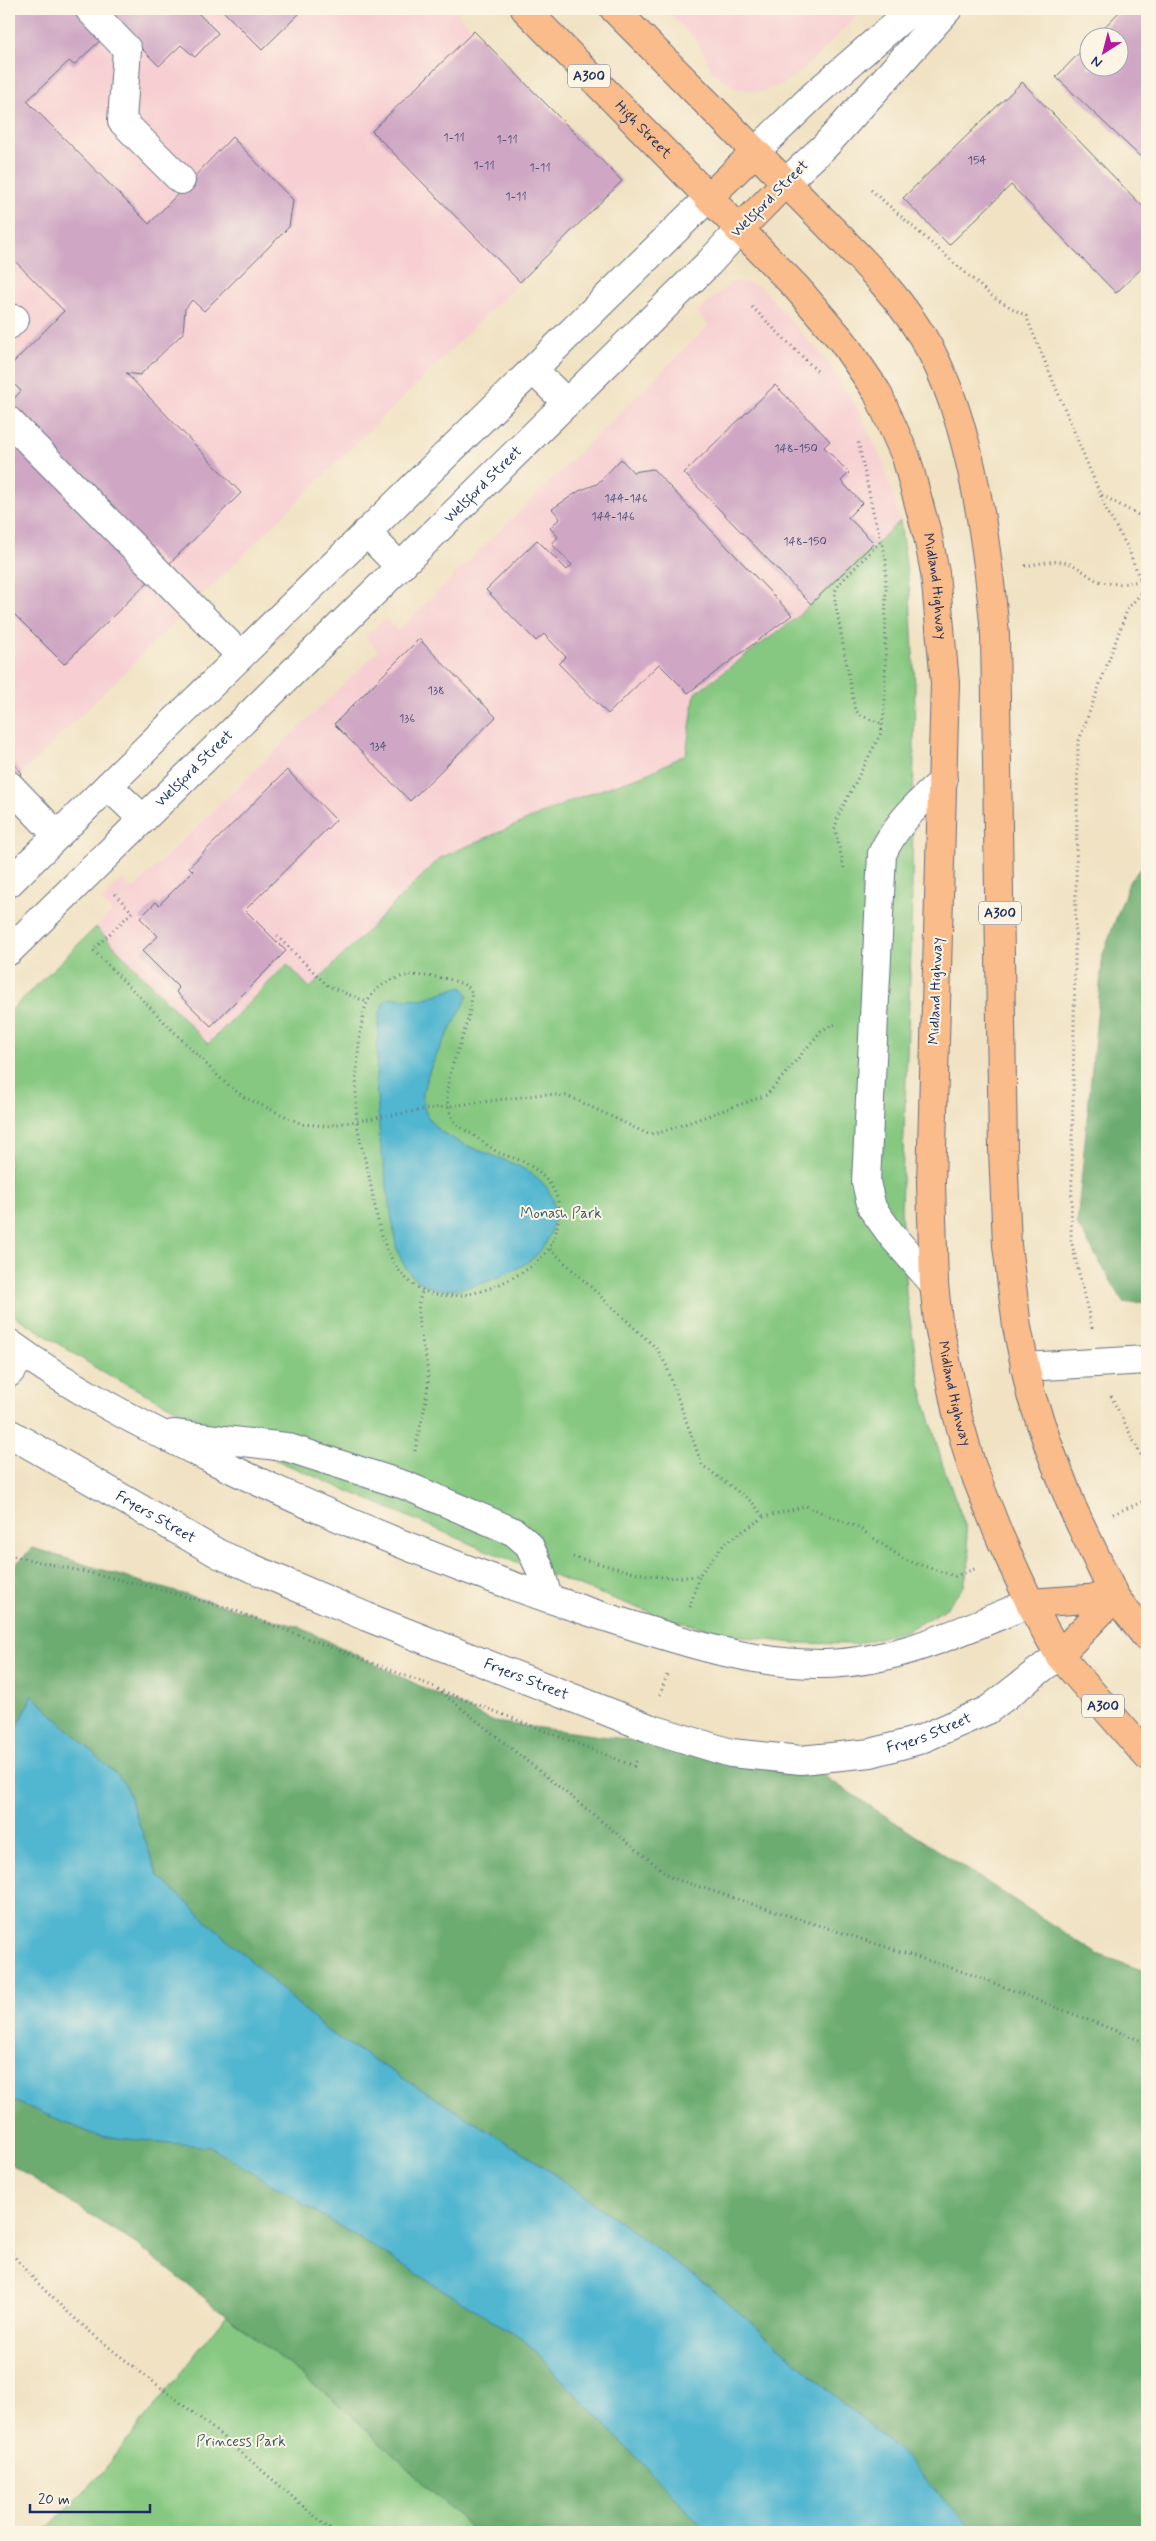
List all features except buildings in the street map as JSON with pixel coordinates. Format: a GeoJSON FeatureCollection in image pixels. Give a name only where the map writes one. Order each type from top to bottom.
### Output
{"type":"FeatureCollection","features":[{"type":"Feature","properties":{"kind":"highway","name":"High Street"},"geometry":{"type":"LineString","coordinates":[[525,9],[739,230]]}},
{"type":"Feature","properties":{"kind":"highway","name":"A300"},"geometry":{"type":"LineString","coordinates":[[614,9],[786,182],[892,293],[932,353],[959,420],[975,490],[988,563],[995,635],[1004,1179],[1007,1245],[1025,1367],[1050,1450],[1080,1527],[1115,1597],[1147,1638]]}},
{"type":"Feature","properties":{"kind":"highway"},"geometry":{"type":"LineString","coordinates":[[708,198],[755,152]]}},
{"type":"Feature","properties":{"kind":"highway","name":"Welsford Street"},"geometry":{"type":"LineString","coordinates":[[739,230],[786,182]]}},
{"type":"Feature","properties":{"kind":"highway","name":"Midland Highway"},"geometry":{"type":"LineString","coordinates":[[739,230],[797,288],[843,342],[877,392],[906,457],[928,537],[940,616],[945,683],[931,1173],[934,1284],[938,1322],[957,1414],[972,1464],[999,1535],[1030,1603],[1059,1655],[1147,1756]]}},
{"type":"Feature","properties":{"kind":"highway"},"geometry":{"type":"LineString","coordinates":[[1030,1603],[1115,1597]]}},
{"type":"Feature","properties":{"kind":"highway"},"geometry":{"type":"LineString","coordinates":[[1059,1655],[1115,1597]]}},
{"type":"Feature","properties":{"kind":"street"},"geometry":{"type":"LineString","coordinates":[[89,9],[127,48],[122,121],[181,180]]}},
{"type":"Feature","properties":{"kind":"street"},"geometry":{"type":"LineString","coordinates":[[755,152],[815,94],[913,9]]}},
{"type":"Feature","properties":{"kind":"street","name":"Welsford Street"},"geometry":{"type":"LineString","coordinates":[[786,182],[832,138],[948,9]]}},
{"type":"Feature","properties":{"kind":"street"},"geometry":{"type":"LineString","coordinates":[[9,882],[708,198]]}},
{"type":"Feature","properties":{"kind":"street","name":"Welsford Street"},"geometry":{"type":"LineString","coordinates":[[9,951],[709,263],[739,230]]}},
{"type":"Feature","properties":{"kind":"street"},"geometry":{"type":"LineString","coordinates":[[533,370],[567,403]]}},
{"type":"Feature","properties":{"kind":"street"},"geometry":{"type":"LineString","coordinates":[[9,421],[240,655]]}},
{"type":"Feature","properties":{"kind":"street"},"geometry":{"type":"LineString","coordinates":[[366,532],[400,567]]}},
{"type":"Feature","properties":{"kind":"street"},"geometry":{"type":"LineString","coordinates":[[934,1284],[893,1237],[872,1208],[866,1182],[882,854],[891,834],[923,799],[943,781]]}},
{"type":"Feature","properties":{"kind":"street"},"geometry":{"type":"LineString","coordinates":[[9,785],[57,835]]}},
{"type":"Feature","properties":{"kind":"street"},"geometry":{"type":"LineString","coordinates":[[108,786],[143,819]]}},
{"type":"Feature","properties":{"kind":"street"},"geometry":{"type":"LineString","coordinates":[[14,1357],[67,1382],[156,1432],[275,1490],[358,1526],[548,1598],[712,1650],[760,1660],[825,1664],[887,1657],[940,1640],[1030,1603]]}},
{"type":"Feature","properties":{"kind":"street"},"geometry":{"type":"LineString","coordinates":[[1025,1367],[1147,1360]]}},
{"type":"Feature","properties":{"kind":"street"},"geometry":{"type":"LineString","coordinates":[[156,1432],[286,1447],[407,1486],[514,1532],[530,1548],[540,1569],[548,1598]]}},
{"type":"Feature","properties":{"kind":"street","name":"Fryers Street"},"geometry":{"type":"LineString","coordinates":[[9,1433],[219,1554],[367,1617],[649,1728],[731,1753],[801,1760],[871,1753],[919,1740],[988,1710],[1059,1655]]}},
{"type":"Feature","properties":{"kind":"path"},"geometry":{"type":"LineString","coordinates":[[871,190],[994,298],[1026,316],[1108,513],[1128,548],[1141,582],[1141,593]]}},
{"type":"Feature","properties":{"kind":"path"},"geometry":{"type":"LineString","coordinates":[[752,306],[820,374]]}},
{"type":"Feature","properties":{"kind":"path"},"geometry":{"type":"LineString","coordinates":[[845,870],[835,829],[838,816],[882,733],[883,724],[886,557],[880,542],[857,437]]}},
{"type":"Feature","properties":{"kind":"path"},"geometry":{"type":"LineString","coordinates":[[1100,494],[1128,512],[1147,520]]}},
{"type":"Feature","properties":{"kind":"path"},"geometry":{"type":"LineString","coordinates":[[880,542],[840,583],[835,591],[855,710],[862,716],[883,724]]}},
{"type":"Feature","properties":{"kind":"path"},"geometry":{"type":"LineString","coordinates":[[1025,566],[1057,561],[1069,563],[1097,580],[1121,583],[1141,582],[1147,577]]}},
{"type":"Feature","properties":{"kind":"path"},"geometry":{"type":"LineString","coordinates":[[1072,1240],[1078,743],[1128,608],[1147,586]]}},
{"type":"Feature","properties":{"kind":"path"},"geometry":{"type":"LineString","coordinates":[[91,871],[132,912],[93,950],[198,1057],[244,1096],[302,1124],[327,1126],[434,1108],[545,1094],[568,1096],[648,1134],[659,1133],[767,1095],[806,1046],[831,1025],[843,1024],[873,1027]]}},
{"type":"Feature","properties":{"kind":"path"},"geometry":{"type":"LineString","coordinates":[[277,936],[328,986],[367,1002]]}},
{"type":"Feature","properties":{"kind":"path"},"geometry":{"type":"LineString","coordinates":[[410,975],[448,978],[461,982],[471,989],[470,1016],[446,1092],[446,1107],[455,1123],[498,1152],[524,1162],[545,1178],[555,1192],[559,1209],[550,1249],[544,1258],[528,1270],[502,1284],[475,1292],[450,1296],[423,1290],[409,1282],[395,1266],[384,1242],[357,1122],[359,1048],[367,1002],[392,978],[410,975]]}},
{"type":"Feature","properties":{"kind":"path"},"geometry":{"type":"LineString","coordinates":[[550,1249],[658,1350],[666,1365],[702,1465],[752,1502],[764,1517]]}},
{"type":"Feature","properties":{"kind":"path"},"geometry":{"type":"LineString","coordinates":[[407,1486],[428,1381],[427,1358],[416,1310],[423,1290]]}},
{"type":"Feature","properties":{"kind":"path"},"geometry":{"type":"LineString","coordinates":[[530,1548],[657,1576],[682,1579],[700,1574],[726,1543],[764,1517],[806,1506],[859,1528],[905,1560],[955,1576]]}},
{"type":"Feature","properties":{"kind":"path"},"geometry":{"type":"LineString","coordinates":[[9,1555],[139,1584],[228,1608],[435,1688],[672,1878],[976,1976],[1147,2043]]}},
{"type":"Feature","properties":{"kind":"path"},"geometry":{"type":"LineString","coordinates":[[9,2250],[54,2299],[100,2340],[200,2419],[333,2532]]}},
{"type":"Feature","properties":{"kind":"shaded area"},"geometry":{"type":"Polygon","coordinates":[[[9,9],[453,9],[622,181],[9,786],[9,9]]]}},
{"type":"Feature","properties":{"kind":"shaded area"},"geometry":{"type":"Polygon","coordinates":[[[665,9],[864,9],[808,65],[784,84],[761,92],[738,89],[713,73],[699,43],[665,9]]]}},
{"type":"Feature","properties":{"kind":"shaded area"},"geometry":{"type":"Polygon","coordinates":[[[734,281],[754,284],[762,288],[827,362],[859,411],[884,465],[900,521],[796,618],[695,693],[686,754],[647,774],[580,797],[440,858],[309,988],[286,964],[208,1044],[96,927],[112,912],[101,901],[122,879],[132,890],[378,651],[365,637],[385,618],[398,631],[709,325],[697,312],[734,281]]]}},
{"type":"Feature","properties":{"kind":"green space","name":"Monash Park"},"geometry":{"type":"Polygon","coordinates":[[[900,521],[910,594],[915,687],[911,952],[901,1209],[906,1293],[920,1384],[943,1466],[965,1525],[970,1556],[964,1586],[944,1610],[908,1630],[856,1644],[793,1643],[744,1637],[667,1619],[488,1551],[276,1460],[101,1371],[9,1312],[9,1012],[96,927],[208,1044],[287,964],[310,988],[440,858],[580,797],[647,774],[686,754],[695,693],[796,618],[900,521]]]}},
{"type":"Feature","properties":{"kind":"green space"},"geometry":{"type":"Polygon","coordinates":[[[1147,861],[1147,1302],[1124,1303],[1077,1224],[1103,954],[1130,880],[1147,861]]]}},
{"type":"Feature","properties":{"kind":"green space"},"geometry":{"type":"Polygon","coordinates":[[[33,1548],[138,1581],[299,1627],[494,1722],[632,1740],[815,1770],[1097,1954],[1147,1972],[1147,2532],[975,2532],[901,2453],[712,2289],[530,2157],[327,2031],[158,1876],[124,1782],[32,1695],[9,1748],[9,1570],[33,1548]]]}},
{"type":"Feature","properties":{"kind":"green space"},"geometry":{"type":"Polygon","coordinates":[[[9,2099],[98,2136],[211,2146],[523,2339],[708,2532],[475,2532],[348,2412],[139,2246],[9,2163],[9,2099]]]}},
{"type":"Feature","properties":{"kind":"green space","name":"Princess Park"},"geometry":{"type":"Polygon","coordinates":[[[226,2315],[348,2412],[475,2532],[43,2532],[101,2474],[226,2315]]]}},
{"type":"Feature","properties":{"kind":"water"},"geometry":{"type":"Polygon","coordinates":[[[459,987],[463,988],[468,995],[427,1077],[423,1102],[432,1122],[449,1137],[523,1168],[542,1182],[553,1201],[552,1227],[549,1237],[545,1245],[534,1257],[528,1262],[486,1282],[454,1289],[439,1288],[425,1284],[413,1276],[403,1263],[396,1245],[380,1141],[376,1081],[379,1015],[384,1002],[391,998],[423,999],[459,987]]]}},
{"type":"Feature","properties":{"kind":"water"},"geometry":{"type":"Polygon","coordinates":[[[32,1695],[124,1782],[158,1876],[327,2031],[530,2157],[712,2289],[901,2453],[975,2532],[708,2532],[523,2339],[211,2147],[98,2136],[9,2099],[9,1748],[32,1695]]]}}]}
